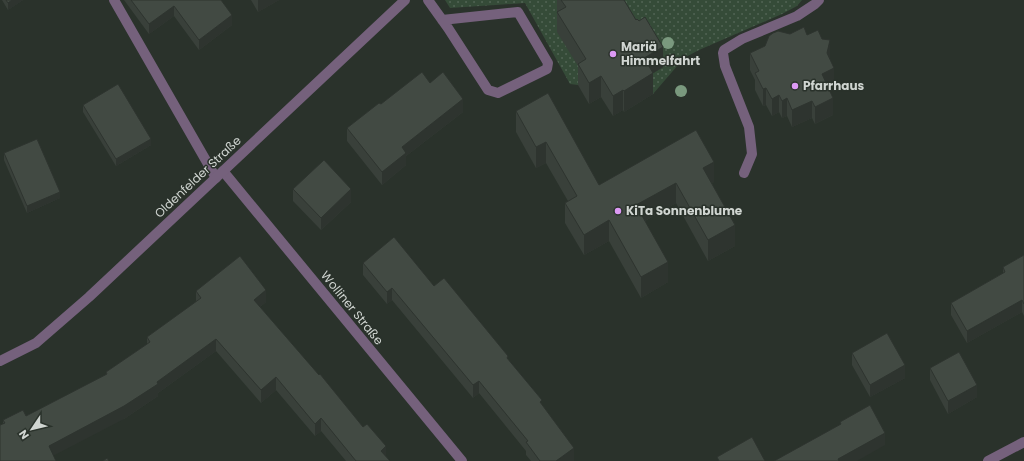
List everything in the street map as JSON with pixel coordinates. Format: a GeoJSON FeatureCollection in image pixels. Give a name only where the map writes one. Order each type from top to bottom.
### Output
{"type":"FeatureCollection","features":[{"type":"Feature","properties":{"kind":"street","name":"Wolliner Straße"},"geometry":{"type":"LineString","coordinates":[[114,0],[219,175],[462,461]]}},
{"type":"Feature","properties":{"kind":"street","name":"Oldenfelder Straße"},"geometry":{"type":"LineString","coordinates":[[0,361],[36,343],[89,297],[405,0]]}},
{"type":"Feature","properties":{"kind":"street"},"geometry":{"type":"LineString","coordinates":[[428,0],[488,90],[498,93],[547,69],[548,63],[518,12],[442,20]]}},
{"type":"Feature","properties":{"kind":"street"},"geometry":{"type":"LineString","coordinates":[[744,173],[752,154],[749,127],[724,66],[724,50],[742,39],[797,16],[819,0]]}},
{"type":"Feature","properties":{"kind":"street"},"geometry":{"type":"LineString","coordinates":[[988,461],[1024,442]]}},
{"type":"Feature","properties":{"kind":"green space"},"geometry":{"type":"Polygon","coordinates":[[[445,0],[580,0],[586,80],[578,85],[570,84],[525,3],[450,8],[445,0]]]}},
{"type":"Feature","properties":{"kind":"green space"},"geometry":{"type":"Polygon","coordinates":[[[598,0],[802,0],[797,6],[782,14],[684,58],[653,94],[644,79],[663,67],[598,0]]]}},
{"type":"Feature","properties":{"kind":"building"},"geometry":{"type":"Polygon","coordinates":[[[131,0],[221,0],[232,15],[199,40],[174,6],[149,24],[131,0]]]}},
{"type":"Feature","properties":{"kind":"building","name":"Mariä Himmelfahrt"},"geometry":{"type":"Polygon","coordinates":[[[561,0],[624,0],[636,20],[637,19],[639,21],[645,17],[663,47],[644,58],[653,73],[613,96],[601,76],[589,83],[578,64],[586,59],[557,12],[566,7],[561,0]]]}},
{"type":"Feature","properties":{"kind":"building","name":"Pfarrhaus"},"geometry":{"type":"Polygon","coordinates":[[[804,27],[807,35],[818,30],[822,39],[830,40],[827,53],[834,68],[822,74],[833,98],[815,107],[812,101],[792,110],[787,98],[782,101],[779,95],[772,99],[766,88],[763,89],[755,73],[759,71],[750,53],[765,46],[769,36],[773,33],[778,31],[790,34],[804,27]]]}},
{"type":"Feature","properties":{"kind":"building"},"geometry":{"type":"Polygon","coordinates":[[[422,72],[430,83],[443,72],[463,99],[402,147],[406,153],[382,172],[347,128],[422,72]]]}},
{"type":"Feature","properties":{"kind":"building"},"geometry":{"type":"Polygon","coordinates":[[[118,84],[151,139],[116,159],[83,105],[118,84]]]}},
{"type":"Feature","properties":{"kind":"building","name":"KiTa Sonnenblume"},"geometry":{"type":"Polygon","coordinates":[[[548,93],[599,185],[696,130],[714,162],[703,168],[735,225],[708,240],[676,183],[636,205],[668,262],[641,277],[609,220],[584,235],[565,203],[577,196],[546,142],[536,147],[516,111],[548,93]]]}},
{"type":"Feature","properties":{"kind":"building"},"geometry":{"type":"Polygon","coordinates":[[[37,139],[60,192],[27,206],[4,153],[37,139]]]}},
{"type":"Feature","properties":{"kind":"building"},"geometry":{"type":"Polygon","coordinates":[[[324,160],[351,189],[321,218],[293,189],[324,160]]]}},
{"type":"Feature","properties":{"kind":"building"},"geometry":{"type":"Polygon","coordinates":[[[394,237],[434,286],[444,278],[542,400],[540,402],[574,448],[556,461],[540,461],[526,442],[528,441],[479,381],[473,385],[392,288],[387,292],[363,263],[394,237]]]}},
{"type":"Feature","properties":{"kind":"building"},"geometry":{"type":"Polygon","coordinates":[[[1024,255],[1024,304],[1022,300],[967,331],[951,303],[1005,272],[1003,267],[1024,255]]]}},
{"type":"Feature","properties":{"kind":"building"},"geometry":{"type":"Polygon","coordinates":[[[240,256],[266,290],[254,300],[319,375],[320,374],[363,427],[367,424],[386,446],[381,451],[390,461],[356,461],[321,418],[315,424],[276,377],[261,390],[216,339],[157,382],[158,384],[124,406],[49,446],[56,461],[0,461],[0,425],[5,423],[3,420],[23,410],[26,416],[107,374],[106,372],[150,342],[147,337],[201,298],[196,291],[240,256]]]}},
{"type":"Feature","properties":{"kind":"building"},"geometry":{"type":"Polygon","coordinates":[[[887,333],[905,365],[870,385],[852,353],[887,333]]]}},
{"type":"Feature","properties":{"kind":"building"},"geometry":{"type":"Polygon","coordinates":[[[959,352],[977,385],[948,401],[930,368],[959,352]]]}},
{"type":"Feature","properties":{"kind":"building"},"geometry":{"type":"Polygon","coordinates":[[[870,405],[885,433],[838,459],[839,461],[774,461],[841,424],[840,422],[870,405]]]}},
{"type":"Feature","properties":{"kind":"building"},"geometry":{"type":"Polygon","coordinates":[[[752,437],[765,461],[719,461],[717,457],[752,437]]]}},
{"type":"Feature","properties":{"kind":"place","name":"Mariä Himmelfahrt"},"geometry":{"type":"Point","coordinates":[613,54]}},
{"type":"Feature","properties":{"kind":"place","name":"Pfarrhaus"},"geometry":{"type":"Point","coordinates":[795,86]}},
{"type":"Feature","properties":{"kind":"place","name":"KiTa Sonnenblume"},"geometry":{"type":"Point","coordinates":[618,211]}}]}
